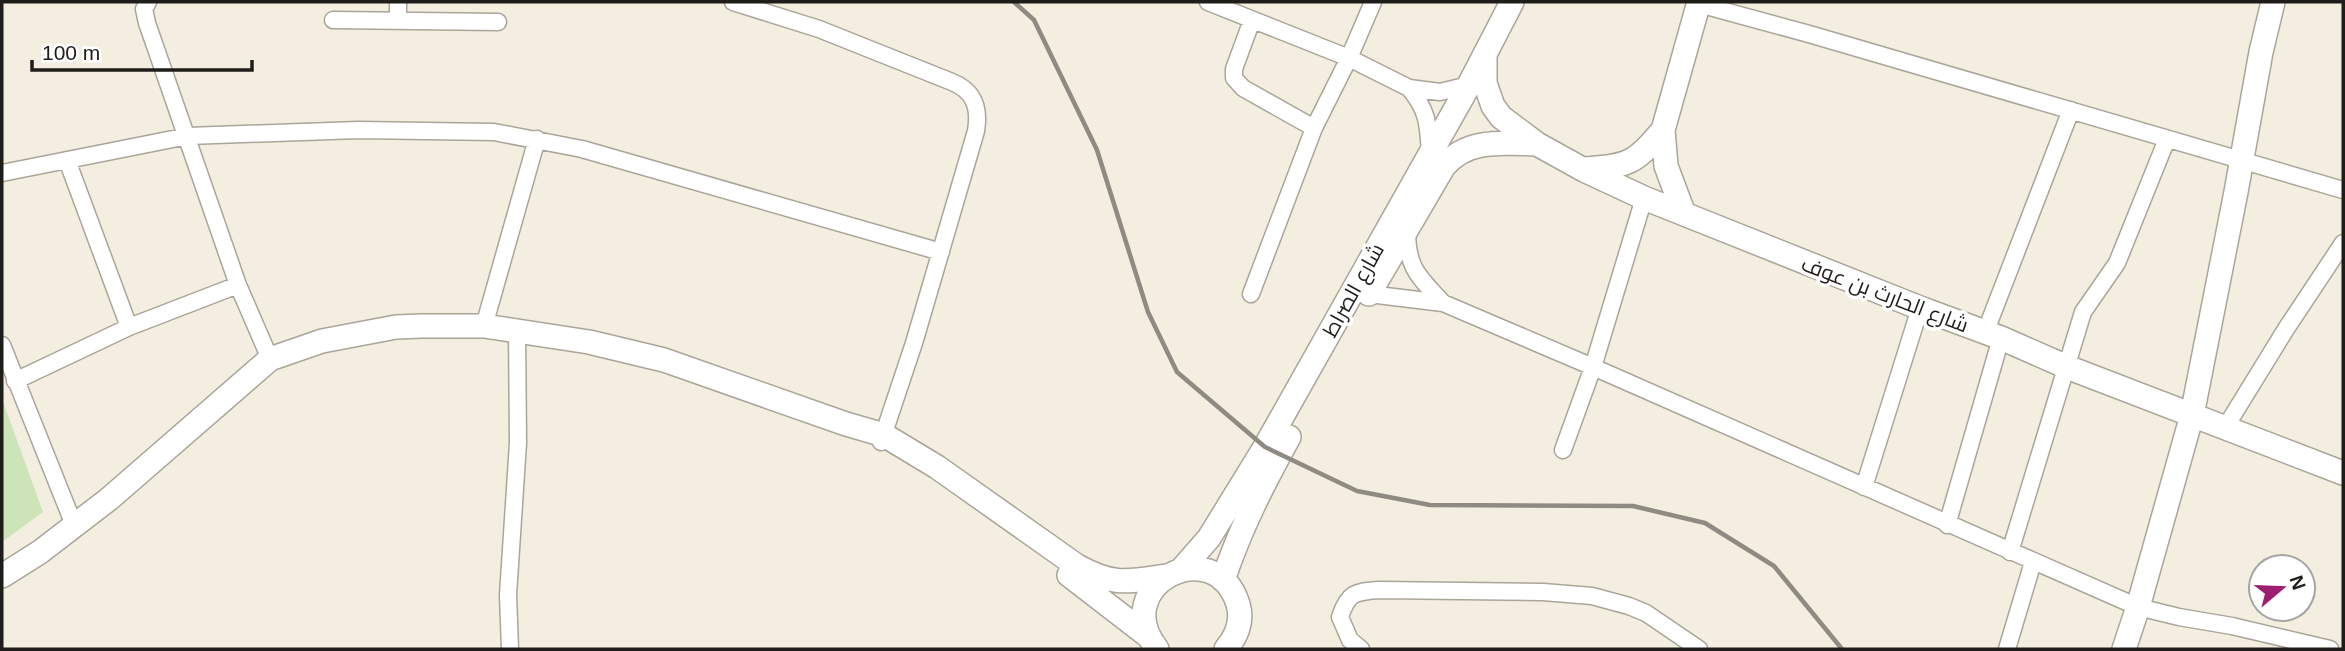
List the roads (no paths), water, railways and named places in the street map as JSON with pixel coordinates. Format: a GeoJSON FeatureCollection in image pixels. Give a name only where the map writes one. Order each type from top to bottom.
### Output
{"type":"FeatureCollection","features":[{"type":"Feature","properties":{"kind":"street"},"geometry":{"type":"LineString","coordinates":[[148,2],[144,9],[147,23],[239,285],[270,359]]}},
{"type":"Feature","properties":{"kind":"street"},"geometry":{"type":"LineString","coordinates":[[398,2],[398,21]]}},
{"type":"Feature","properties":{"kind":"street"},"geometry":{"type":"LineString","coordinates":[[733,2],[819,29],[965,88],[971,95],[978,118],[976,131],[882,440]]}},
{"type":"Feature","properties":{"kind":"street"},"geometry":{"type":"LineString","coordinates":[[1208,2],[1349,58],[1409,88],[1440,92],[1469,86]]}},
{"type":"Feature","properties":{"kind":"street"},"geometry":{"type":"LineString","coordinates":[[1251,294],[1314,128],[1373,2]]}},
{"type":"Feature","properties":{"kind":"street","name":"شارع الصراط"},"geometry":{"type":"LineString","coordinates":[[1154,646],[1144,619],[1146,603],[1153,587],[1173,573],[1209,538],[1265,447],[1469,86],[1512,2]]}},
{"type":"Feature","properties":{"kind":"street"},"geometry":{"type":"LineString","coordinates":[[2124,649],[2192,415],[2273,2]]}},
{"type":"Feature","properties":{"kind":"street"},"geometry":{"type":"LineString","coordinates":[[1684,214],[1665,166],[1663,130],[1699,3],[2343,190]]}},
{"type":"Feature","properties":{"kind":"street"},"geometry":{"type":"LineString","coordinates":[[333,20],[498,22]]}},
{"type":"Feature","properties":{"kind":"street"},"geometry":{"type":"LineString","coordinates":[[1252,20],[1234,69],[1234,78],[1242,88],[1314,128]]}},
{"type":"Feature","properties":{"kind":"street","name":"شارع الحارث بن عوف"},"geometry":{"type":"LineString","coordinates":[[1485,54],[1485,83],[1493,106],[1501,117],[1537,144],[1584,170],[1644,198],[1993,335],[2067,367],[2343,473]]}},
{"type":"Feature","properties":{"kind":"street"},"geometry":{"type":"LineString","coordinates":[[1409,88],[1425,110],[1430,155]]}},
{"type":"Feature","properties":{"kind":"street"},"geometry":{"type":"LineString","coordinates":[[1947,524],[1993,335],[2071,110]]}},
{"type":"Feature","properties":{"kind":"street"},"geometry":{"type":"LineString","coordinates":[[2,173],[188,136],[358,130],[494,132],[582,149],[941,252]]}},
{"type":"Feature","properties":{"kind":"street"},"geometry":{"type":"LineString","coordinates":[[1584,170],[1622,166],[1631,162],[1643,153],[1663,130]]}},
{"type":"Feature","properties":{"kind":"street"},"geometry":{"type":"LineString","coordinates":[[484,326],[537,139]]}},
{"type":"Feature","properties":{"kind":"street"},"geometry":{"type":"LineString","coordinates":[[2010,552],[2083,312],[2117,263],[2167,139]]}},
{"type":"Feature","properties":{"kind":"street","name":"شارع الصراط"},"geometry":{"type":"LineString","coordinates":[[1223,580],[1255,497],[1444,166],[1453,156],[1476,145],[1537,144]]}},
{"type":"Feature","properties":{"kind":"street"},"geometry":{"type":"LineString","coordinates":[[67,160],[130,327]]}},
{"type":"Feature","properties":{"kind":"street"},"geometry":{"type":"LineString","coordinates":[[1563,450],[1593,367],[1644,198]]}},
{"type":"Feature","properties":{"kind":"street"},"geometry":{"type":"LineString","coordinates":[[1407,230],[1410,263],[1418,276],[1443,303]]}},
{"type":"Feature","properties":{"kind":"street"},"geometry":{"type":"LineString","coordinates":[[2225,428],[2343,243]]}},
{"type":"Feature","properties":{"kind":"street"},"geometry":{"type":"LineString","coordinates":[[15,381],[130,327],[239,285]]}},
{"type":"Feature","properties":{"kind":"street"},"geometry":{"type":"LineString","coordinates":[[1369,294],[1443,303],[2138,607],[2179,617],[2232,625],[2330,649]]}},
{"type":"Feature","properties":{"kind":"street"},"geometry":{"type":"LineString","coordinates":[[1864,487],[1920,308]]}},
{"type":"Feature","properties":{"kind":"street"},"geometry":{"type":"LineString","coordinates":[[2,576],[40,552],[109,499],[270,359],[322,341],[396,327],[484,326],[589,341],[664,360],[846,424],[937,467],[1077,566],[1099,578],[1126,582],[1203,570],[1223,580],[1234,593],[1239,608],[1239,625],[1234,640],[1227,649]]}},
{"type":"Feature","properties":{"kind":"street"},"geometry":{"type":"LineString","coordinates":[[510,649],[508,595],[518,443],[517,330]]}},
{"type":"Feature","properties":{"kind":"street"},"geometry":{"type":"LineString","coordinates":[[2,345],[74,525]]}},
{"type":"Feature","properties":{"kind":"street"},"geometry":{"type":"LineString","coordinates":[[882,440],[1035,551],[1154,646]]}},
{"type":"Feature","properties":{"kind":"street"},"geometry":{"type":"LineString","coordinates":[[2007,649],[2033,562]]}},
{"type":"Feature","properties":{"kind":"street"},"geometry":{"type":"LineString","coordinates":[[1361,649],[1350,640],[1340,617],[1345,602],[1351,595],[1361,591],[1378,590],[1543,592],[1592,596],[1646,613],[1699,649]]}},
{"type":"Feature","properties":{"kind":"street"},"geometry":{"type":"LineString","coordinates":[[1239,625],[1250,649]]}},
{"type":"Feature","properties":{"kind":"railway"},"geometry":{"type":"LineString","coordinates":[[1014,2],[1034,20],[1097,150],[1148,312],[1177,372],[1265,447],[1357,491],[1430,505],[1633,506],[1705,523],[1774,566],[1842,649]]}}]}
